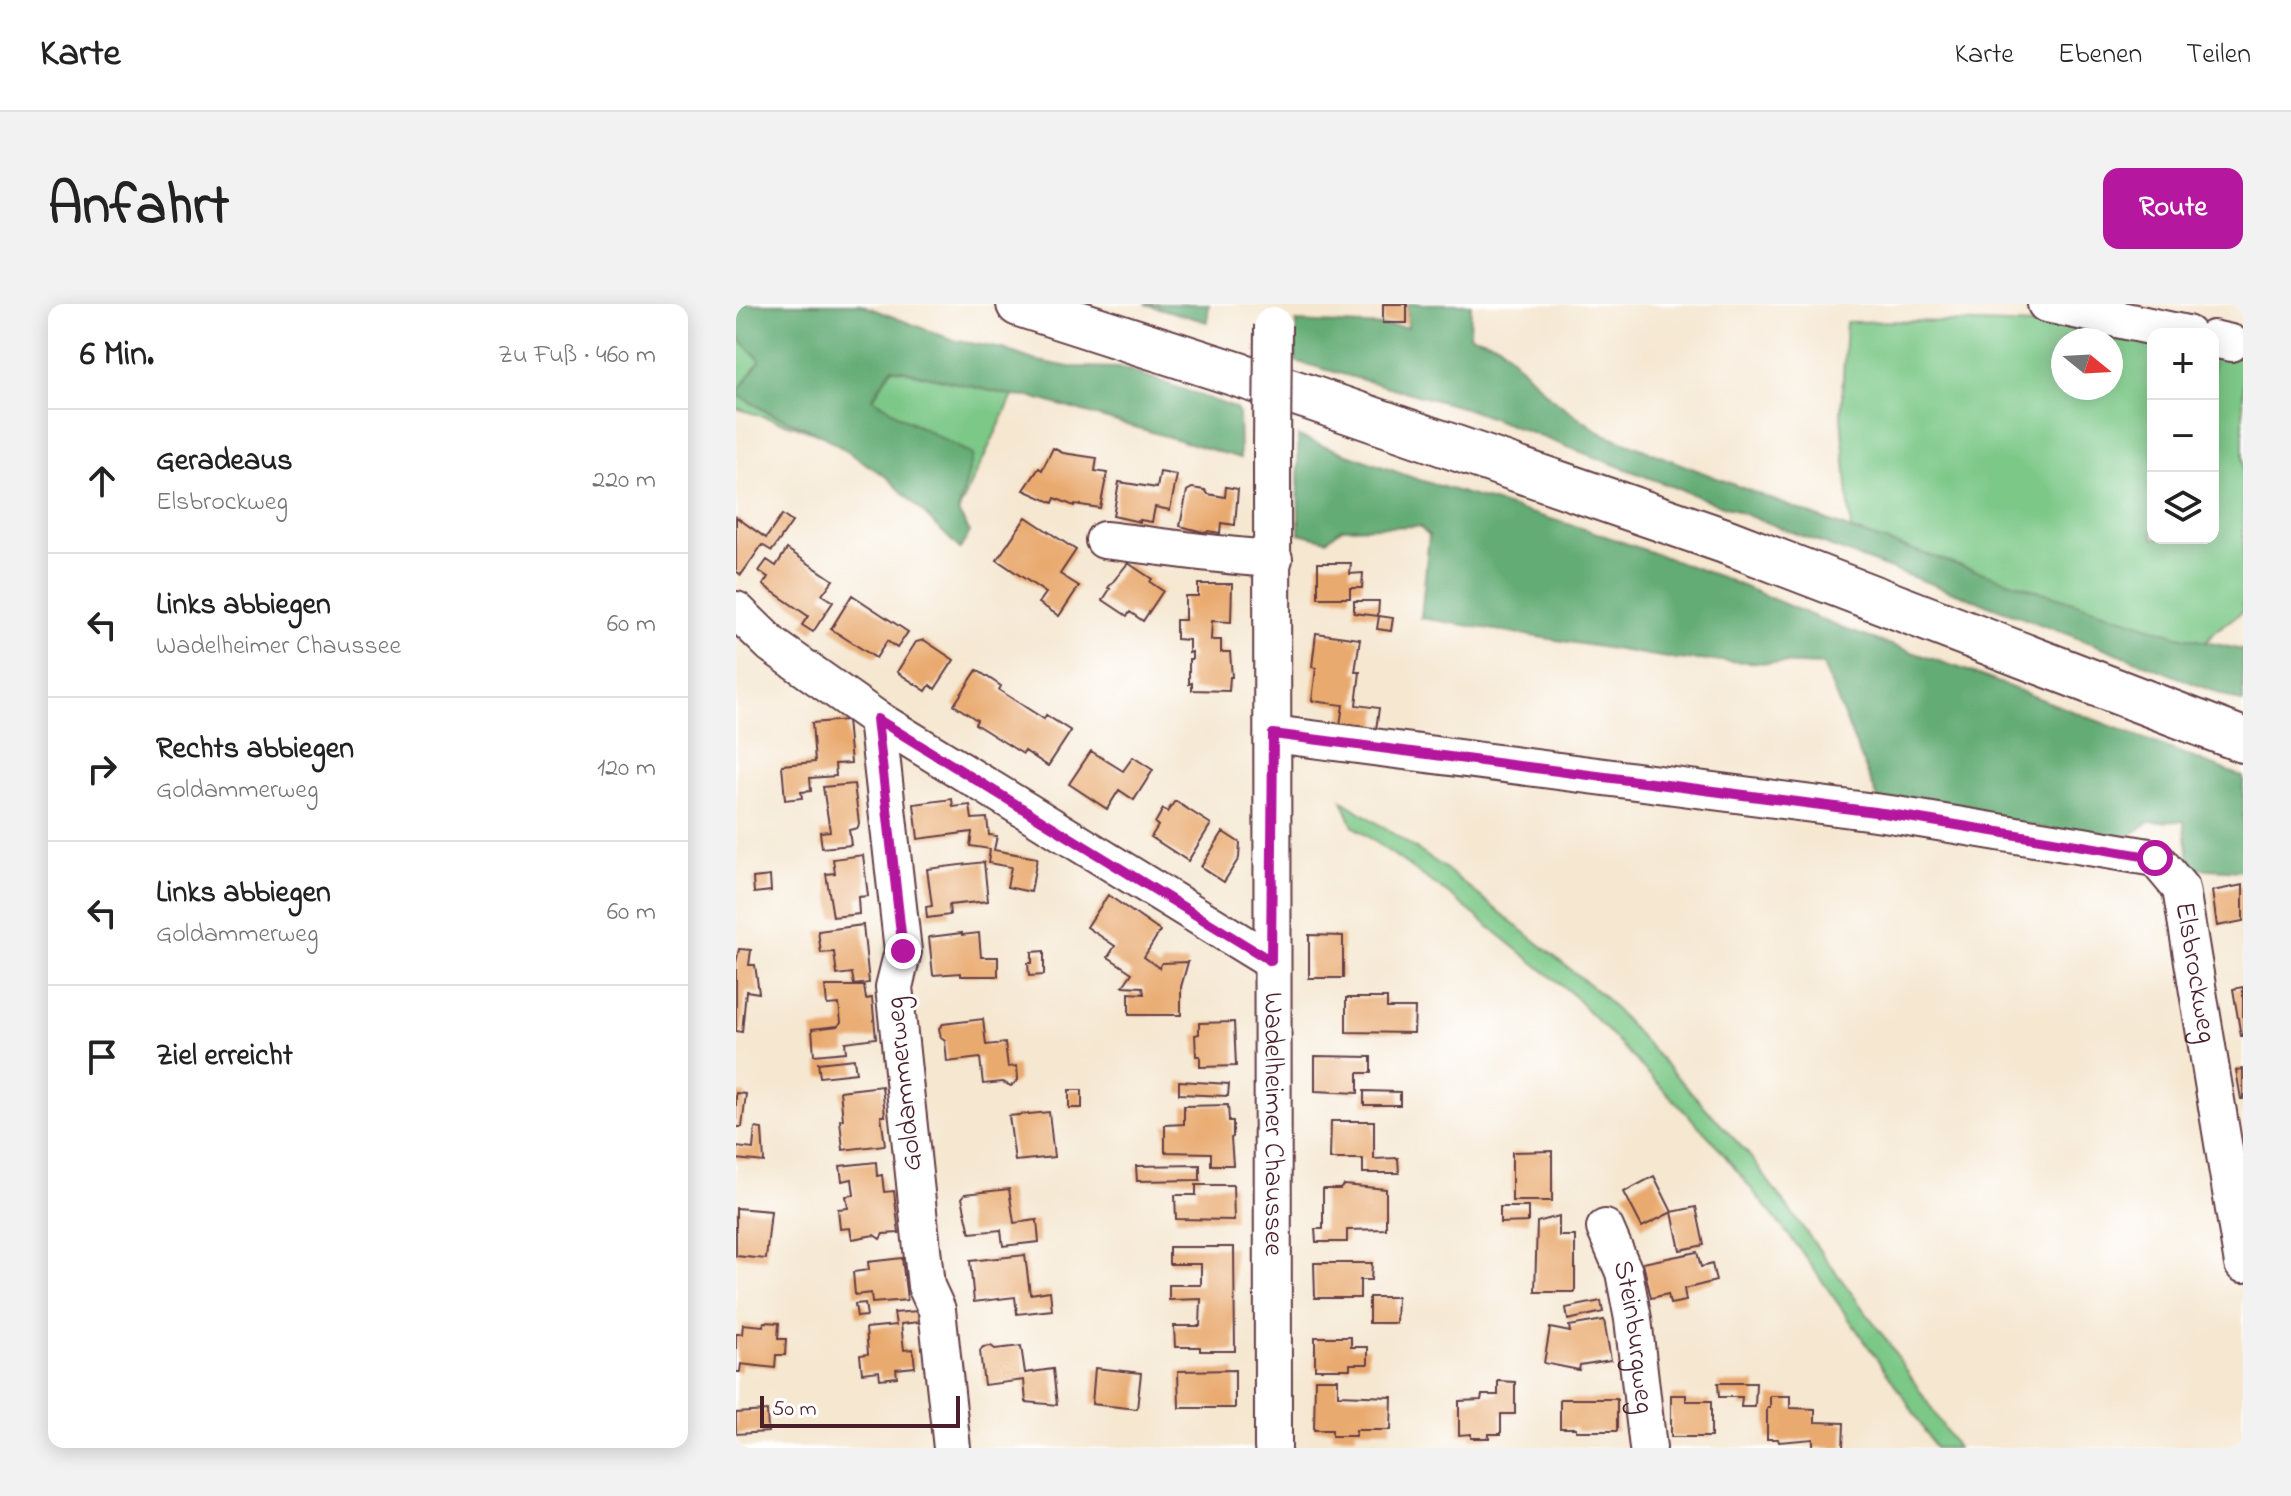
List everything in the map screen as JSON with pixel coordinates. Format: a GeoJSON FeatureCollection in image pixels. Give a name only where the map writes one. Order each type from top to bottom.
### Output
{"type":"FeatureCollection","features":[{"type":"Feature","properties":{"kind":"highway"},"geometry":{"type":"LineString","coordinates":[[1019,304],[1311,398],[1725,541],[2243,740]]}},
{"type":"Feature","properties":{"kind":"street"},"geometry":{"type":"LineString","coordinates":[[2046,304],[2159,328]]}},
{"type":"Feature","properties":{"kind":"street","name":"Wadelheimer Chaussee"},"geometry":{"type":"LineString","coordinates":[[1273,315],[1273,1448]]}},
{"type":"Feature","properties":{"kind":"street"},"geometry":{"type":"LineString","coordinates":[[1104,540],[1187,548],[1214,556],[1274,559]]}},
{"type":"Feature","properties":{"kind":"street"},"geometry":{"type":"LineString","coordinates":[[736,610],[772,645],[877,719],[1271,961]]}},
{"type":"Feature","properties":{"kind":"street","name":"Goldammerweg"},"geometry":{"type":"LineString","coordinates":[[877,719],[903,951],[894,987],[926,1286],[937,1310],[952,1448]]}},
{"type":"Feature","properties":{"kind":"street","name":"Elsbrockweg"},"geometry":{"type":"LineString","coordinates":[[1273,734],[1890,814],[2155,858],[2181,889],[2243,1264]]}},
{"type":"Feature","properties":{"kind":"street","name":"Steinburgweg"},"geometry":{"type":"LineString","coordinates":[[1605,1228],[1624,1272],[1633,1319],[1648,1448]]}},
{"type":"Feature","properties":{"kind":"green space"},"geometry":{"type":"Polygon","coordinates":[[[736,304],[860,304],[953,340],[1003,349],[1033,360],[1069,367],[1123,368],[1235,408],[1239,414],[1240,458],[1032,397],[1013,396],[892,368],[873,398],[903,418],[973,455],[958,512],[970,532],[960,549],[888,478],[820,434],[768,412],[736,394],[760,360],[736,335],[736,304]]]}},
{"type":"Feature","properties":{"kind":"green space"},"geometry":{"type":"Polygon","coordinates":[[[1145,304],[1209,304],[1207,322],[1145,304]]]}},
{"type":"Feature","properties":{"kind":"green space"},"geometry":{"type":"Polygon","coordinates":[[[1407,304],[1471,304],[1470,335],[1499,344],[1550,397],[1601,433],[1851,530],[2178,636],[2243,650],[2243,703],[1468,409],[1295,361],[1296,322],[1408,327],[1407,304]]]}},
{"type":"Feature","properties":{"kind":"green space"},"geometry":{"type":"Polygon","coordinates":[[[1913,321],[2111,328],[2051,328],[2051,400],[2123,400],[2123,330],[2147,335],[2147,544],[2219,544],[2219,349],[2243,354],[2243,611],[2214,632],[2189,664],[1851,530],[1841,416],[1846,322],[1913,321]]]}},
{"type":"Feature","properties":{"kind":"green space"},"geometry":{"type":"Polygon","coordinates":[[[736,335],[761,360],[736,394],[736,335]]]}},
{"type":"Feature","properties":{"kind":"green space"},"geometry":{"type":"Polygon","coordinates":[[[892,368],[1013,396],[958,512],[903,418],[873,398],[892,368]]]}},
{"type":"Feature","properties":{"kind":"green space"},"geometry":{"type":"Polygon","coordinates":[[[736,394],[768,412],[820,434],[736,408],[736,394]]]}},
{"type":"Feature","properties":{"kind":"green space"},"geometry":{"type":"Polygon","coordinates":[[[1298,436],[1416,479],[1591,531],[1721,577],[1841,628],[1971,672],[2243,777],[2243,871],[2190,868],[2184,821],[2149,822],[2122,841],[1879,801],[1823,665],[1674,659],[1421,618],[1429,535],[1419,526],[1342,528],[1327,540],[1299,533],[1298,436]]]}},
{"type":"Feature","properties":{"kind":"green space"},"geometry":{"type":"Polygon","coordinates":[[[1342,800],[1445,868],[1602,995],[1748,1154],[1890,1345],[1957,1448],[1935,1448],[1906,1400],[1799,1248],[1713,1141],[1570,992],[1450,895],[1353,826],[1342,800]]]}},
{"type":"Feature","properties":{"kind":"building"},"geometry":{"type":"Polygon","coordinates":[[[1383,304],[1407,304],[1407,323],[1383,323],[1383,304]]]}},
{"type":"Feature","properties":{"kind":"building"},"geometry":{"type":"Polygon","coordinates":[[[1053,448],[1063,453],[1097,458],[1095,471],[1107,473],[1100,508],[1074,506],[1055,498],[1053,503],[1024,490],[1039,468],[1042,470],[1053,448]]]}},
{"type":"Feature","properties":{"kind":"building"},"geometry":{"type":"Polygon","coordinates":[[[1160,472],[1177,475],[1170,510],[1155,507],[1152,522],[1113,516],[1119,482],[1157,488],[1160,472]]]}},
{"type":"Feature","properties":{"kind":"building"},"geometry":{"type":"Polygon","coordinates":[[[1226,487],[1238,489],[1235,525],[1221,523],[1220,533],[1180,526],[1187,491],[1192,488],[1205,490],[1208,494],[1225,497],[1226,487]]]}},
{"type":"Feature","properties":{"kind":"building"},"geometry":{"type":"Polygon","coordinates":[[[782,515],[792,522],[772,551],[762,545],[741,575],[736,571],[736,517],[766,538],[782,515]]]}},
{"type":"Feature","properties":{"kind":"building"},"geometry":{"type":"Polygon","coordinates":[[[1026,517],[1076,550],[1060,574],[1079,586],[1059,616],[1039,603],[1046,593],[997,560],[1026,517]]]}},
{"type":"Feature","properties":{"kind":"building"},"geometry":{"type":"Polygon","coordinates":[[[787,549],[833,580],[822,595],[833,602],[813,632],[802,625],[808,616],[763,585],[768,577],[759,571],[767,560],[776,566],[787,549]]]}},
{"type":"Feature","properties":{"kind":"building"},"geometry":{"type":"Polygon","coordinates":[[[1128,563],[1152,579],[1150,582],[1163,591],[1143,621],[1130,612],[1127,616],[1103,600],[1108,588],[1128,563]]]}},
{"type":"Feature","properties":{"kind":"building"},"geometry":{"type":"Polygon","coordinates":[[[1318,563],[1351,563],[1350,574],[1363,573],[1362,588],[1350,588],[1350,598],[1318,598],[1318,563]]]}},
{"type":"Feature","properties":{"kind":"building"},"geometry":{"type":"Polygon","coordinates":[[[1198,584],[1232,584],[1231,622],[1212,621],[1211,640],[1221,640],[1221,652],[1230,652],[1232,677],[1229,691],[1192,690],[1192,683],[1189,684],[1192,652],[1189,653],[1189,640],[1176,639],[1176,620],[1185,620],[1185,596],[1198,596],[1198,584]]]}},
{"type":"Feature","properties":{"kind":"building"},"geometry":{"type":"Polygon","coordinates":[[[852,595],[908,632],[897,648],[887,641],[876,658],[831,629],[852,595]]]}},
{"type":"Feature","properties":{"kind":"building"},"geometry":{"type":"Polygon","coordinates":[[[1354,601],[1379,601],[1378,616],[1354,613],[1354,601]]]}},
{"type":"Feature","properties":{"kind":"building"},"geometry":{"type":"Polygon","coordinates":[[[1379,616],[1393,618],[1391,631],[1377,629],[1379,616]]]}},
{"type":"Feature","properties":{"kind":"building"},"geometry":{"type":"Polygon","coordinates":[[[1316,633],[1360,639],[1355,672],[1360,672],[1356,705],[1379,708],[1376,730],[1340,725],[1343,705],[1312,701],[1316,633]]]}},
{"type":"Feature","properties":{"kind":"building"},"geometry":{"type":"Polygon","coordinates":[[[924,640],[954,660],[935,689],[930,685],[926,691],[897,672],[916,642],[924,640]]]}},
{"type":"Feature","properties":{"kind":"building"},"geometry":{"type":"Polygon","coordinates":[[[977,670],[1001,686],[999,690],[1044,719],[1046,715],[1071,731],[1048,766],[975,724],[977,720],[954,705],[977,670]]]}},
{"type":"Feature","properties":{"kind":"building"},"geometry":{"type":"Polygon","coordinates":[[[847,720],[851,763],[835,764],[836,776],[810,778],[811,791],[801,792],[802,798],[785,800],[782,765],[815,762],[812,723],[847,720]]]}},
{"type":"Feature","properties":{"kind":"building"},"geometry":{"type":"Polygon","coordinates":[[[1091,751],[1123,771],[1133,757],[1153,770],[1134,800],[1119,790],[1107,809],[1069,784],[1091,751]]]}},
{"type":"Feature","properties":{"kind":"building"},"geometry":{"type":"Polygon","coordinates":[[[854,784],[859,823],[858,828],[849,830],[851,845],[822,848],[820,832],[830,831],[823,787],[854,784]]]}},
{"type":"Feature","properties":{"kind":"building"},"geometry":{"type":"Polygon","coordinates":[[[952,799],[953,807],[970,805],[972,819],[987,818],[989,835],[997,836],[994,850],[1037,858],[1031,892],[1007,887],[1011,867],[988,863],[990,849],[970,846],[972,832],[918,839],[914,804],[952,799]]]}},
{"type":"Feature","properties":{"kind":"building"},"geometry":{"type":"Polygon","coordinates":[[[1175,801],[1211,824],[1188,861],[1151,837],[1163,809],[1167,812],[1175,801]]]}},
{"type":"Feature","properties":{"kind":"building"},"geometry":{"type":"Polygon","coordinates":[[[1223,832],[1240,843],[1239,858],[1224,882],[1201,867],[1223,832]]]}},
{"type":"Feature","properties":{"kind":"building"},"geometry":{"type":"Polygon","coordinates":[[[863,855],[868,896],[858,897],[859,914],[833,917],[826,874],[835,873],[833,859],[863,855]]]}},
{"type":"Feature","properties":{"kind":"building"},"geometry":{"type":"Polygon","coordinates":[[[984,862],[988,901],[949,905],[950,915],[927,918],[926,907],[932,906],[927,869],[984,862]]]}},
{"type":"Feature","properties":{"kind":"building"},"geometry":{"type":"Polygon","coordinates":[[[770,876],[771,891],[754,893],[753,878],[770,876]]]}},
{"type":"Feature","properties":{"kind":"building"},"geometry":{"type":"Polygon","coordinates":[[[2243,885],[2243,921],[2217,926],[2212,891],[2243,885]]]}},
{"type":"Feature","properties":{"kind":"building"},"geometry":{"type":"Polygon","coordinates":[[[1108,895],[1160,931],[1144,957],[1159,968],[1162,963],[1188,962],[1181,987],[1181,1015],[1129,1015],[1129,993],[1144,994],[1143,987],[1123,986],[1132,973],[1108,957],[1115,946],[1087,927],[1108,895]]]}},
{"type":"Feature","properties":{"kind":"building"},"geometry":{"type":"Polygon","coordinates":[[[863,925],[869,983],[854,985],[852,973],[837,975],[834,952],[821,953],[818,931],[863,925]]]}},
{"type":"Feature","properties":{"kind":"building"},"geometry":{"type":"Polygon","coordinates":[[[979,933],[981,957],[998,957],[998,976],[961,976],[961,973],[933,975],[929,937],[979,933]]]}},
{"type":"Feature","properties":{"kind":"building"},"geometry":{"type":"Polygon","coordinates":[[[1309,935],[1343,936],[1343,978],[1309,978],[1309,935]]]}},
{"type":"Feature","properties":{"kind":"building"},"geometry":{"type":"Polygon","coordinates":[[[739,949],[751,950],[749,965],[755,965],[759,993],[746,991],[742,1032],[736,1031],[736,963],[739,949]]]}},
{"type":"Feature","properties":{"kind":"building"},"geometry":{"type":"Polygon","coordinates":[[[1044,951],[1044,975],[1029,976],[1028,963],[1032,963],[1032,952],[1044,951]]]}},
{"type":"Feature","properties":{"kind":"building"},"geometry":{"type":"Polygon","coordinates":[[[825,986],[864,986],[866,999],[872,998],[876,1038],[845,1042],[846,1052],[814,1055],[812,1029],[838,1026],[841,1022],[839,1004],[827,1005],[825,986]]]}},
{"type":"Feature","properties":{"kind":"building"},"geometry":{"type":"Polygon","coordinates":[[[2243,987],[2243,1036],[2241,1036],[2233,989],[2243,987]]]}},
{"type":"Feature","properties":{"kind":"building"},"geometry":{"type":"Polygon","coordinates":[[[1346,998],[1387,998],[1387,1008],[1415,1008],[1414,1033],[1346,1032],[1346,998]]]}},
{"type":"Feature","properties":{"kind":"building"},"geometry":{"type":"Polygon","coordinates":[[[983,1019],[986,1045],[1005,1043],[1008,1067],[1017,1066],[1018,1080],[1011,1086],[1003,1082],[983,1084],[980,1058],[947,1062],[945,1041],[939,1028],[943,1024],[983,1019]]]}},
{"type":"Feature","properties":{"kind":"building"},"geometry":{"type":"Polygon","coordinates":[[[1234,1022],[1236,1066],[1200,1067],[1195,1035],[1199,1034],[1199,1023],[1234,1022]]]}},
{"type":"Feature","properties":{"kind":"building"},"geometry":{"type":"Polygon","coordinates":[[[1315,1056],[1371,1057],[1371,1073],[1358,1073],[1358,1093],[1315,1091],[1315,1056]]]}},
{"type":"Feature","properties":{"kind":"building"},"geometry":{"type":"Polygon","coordinates":[[[854,1059],[856,1073],[820,1077],[818,1063],[854,1059]]]}},
{"type":"Feature","properties":{"kind":"building"},"geometry":{"type":"Polygon","coordinates":[[[2243,1069],[2243,1099],[2241,1099],[2236,1070],[2243,1069]]]}},
{"type":"Feature","properties":{"kind":"building"},"geometry":{"type":"Polygon","coordinates":[[[1179,1081],[1229,1084],[1228,1096],[1179,1094],[1179,1081]]]}},
{"type":"Feature","properties":{"kind":"building"},"geometry":{"type":"Polygon","coordinates":[[[882,1086],[885,1116],[881,1116],[885,1145],[843,1150],[840,1091],[882,1086]]]}},
{"type":"Feature","properties":{"kind":"building"},"geometry":{"type":"Polygon","coordinates":[[[1069,1090],[1082,1090],[1082,1108],[1069,1108],[1069,1090]]]}},
{"type":"Feature","properties":{"kind":"building"},"geometry":{"type":"Polygon","coordinates":[[[1364,1091],[1400,1092],[1400,1105],[1364,1105],[1364,1091]]]}},
{"type":"Feature","properties":{"kind":"building"},"geometry":{"type":"Polygon","coordinates":[[[736,1093],[746,1094],[742,1127],[736,1127],[736,1093]]]}},
{"type":"Feature","properties":{"kind":"building"},"geometry":{"type":"Polygon","coordinates":[[[1228,1105],[1229,1121],[1233,1121],[1233,1165],[1211,1165],[1211,1153],[1165,1152],[1165,1125],[1184,1124],[1184,1106],[1228,1105]]]}},
{"type":"Feature","properties":{"kind":"building"},"geometry":{"type":"Polygon","coordinates":[[[1049,1112],[1054,1157],[1015,1161],[1009,1116],[1049,1112]]]}},
{"type":"Feature","properties":{"kind":"building"},"geometry":{"type":"Polygon","coordinates":[[[1331,1121],[1374,1121],[1374,1159],[1398,1158],[1399,1173],[1363,1173],[1363,1159],[1330,1159],[1331,1121]]]}},
{"type":"Feature","properties":{"kind":"building"},"geometry":{"type":"Polygon","coordinates":[[[755,1128],[762,1129],[764,1162],[736,1159],[737,1147],[753,1149],[755,1128]]]}},
{"type":"Feature","properties":{"kind":"building"},"geometry":{"type":"Polygon","coordinates":[[[1552,1151],[1552,1201],[1512,1201],[1512,1152],[1552,1151]]]}},
{"type":"Feature","properties":{"kind":"building"},"geometry":{"type":"Polygon","coordinates":[[[876,1162],[877,1176],[882,1175],[884,1192],[894,1191],[899,1233],[883,1234],[880,1239],[874,1235],[852,1239],[850,1228],[840,1229],[838,1209],[848,1208],[846,1196],[854,1195],[852,1179],[842,1181],[840,1166],[876,1162]]]}},
{"type":"Feature","properties":{"kind":"building"},"geometry":{"type":"Polygon","coordinates":[[[1200,1165],[1200,1180],[1137,1181],[1136,1166],[1200,1165]]]}},
{"type":"Feature","properties":{"kind":"building"},"geometry":{"type":"Polygon","coordinates":[[[1654,1176],[1672,1212],[1642,1227],[1624,1192],[1654,1176]]]}},
{"type":"Feature","properties":{"kind":"building"},"geometry":{"type":"Polygon","coordinates":[[[1196,1185],[1233,1185],[1234,1220],[1176,1219],[1175,1195],[1196,1195],[1196,1185]]]}},
{"type":"Feature","properties":{"kind":"building"},"geometry":{"type":"Polygon","coordinates":[[[1344,1185],[1386,1189],[1386,1229],[1347,1230],[1347,1242],[1316,1242],[1315,1229],[1323,1229],[1323,1189],[1340,1189],[1344,1185]]]}},
{"type":"Feature","properties":{"kind":"building"},"geometry":{"type":"Polygon","coordinates":[[[1009,1189],[1014,1223],[1037,1220],[1039,1242],[1003,1246],[1001,1230],[970,1233],[962,1198],[965,1194],[1009,1189]]]}},
{"type":"Feature","properties":{"kind":"building"},"geometry":{"type":"Polygon","coordinates":[[[1500,1207],[1528,1207],[1528,1222],[1500,1223],[1500,1207]]]}},
{"type":"Feature","properties":{"kind":"building"},"geometry":{"type":"Polygon","coordinates":[[[1696,1207],[1704,1245],[1680,1250],[1672,1212],[1696,1207]]]}},
{"type":"Feature","properties":{"kind":"building"},"geometry":{"type":"Polygon","coordinates":[[[736,1208],[771,1211],[766,1259],[736,1256],[736,1208]]]}},
{"type":"Feature","properties":{"kind":"building"},"geometry":{"type":"Polygon","coordinates":[[[1559,1216],[1559,1236],[1575,1236],[1575,1292],[1535,1292],[1537,1222],[1559,1216]]]}},
{"type":"Feature","properties":{"kind":"building"},"geometry":{"type":"Polygon","coordinates":[[[1169,1247],[1234,1247],[1235,1351],[1175,1347],[1174,1326],[1200,1326],[1201,1299],[1169,1300],[1169,1285],[1201,1285],[1201,1264],[1169,1264],[1169,1247]]]}},
{"type":"Feature","properties":{"kind":"building"},"geometry":{"type":"Polygon","coordinates":[[[1697,1252],[1701,1267],[1712,1264],[1716,1281],[1684,1289],[1686,1301],[1670,1304],[1668,1294],[1651,1298],[1643,1263],[1697,1252]]]}},
{"type":"Feature","properties":{"kind":"building"},"geometry":{"type":"Polygon","coordinates":[[[1025,1255],[1030,1294],[1050,1291],[1052,1310],[1017,1314],[1015,1297],[974,1302],[970,1261],[1025,1255]]]}},
{"type":"Feature","properties":{"kind":"building"},"geometry":{"type":"Polygon","coordinates":[[[902,1258],[907,1300],[872,1303],[871,1293],[855,1295],[853,1272],[869,1270],[868,1262],[902,1258]]]}},
{"type":"Feature","properties":{"kind":"building"},"geometry":{"type":"Polygon","coordinates":[[[1314,1263],[1372,1263],[1371,1280],[1360,1280],[1360,1298],[1315,1298],[1314,1263]]]}},
{"type":"Feature","properties":{"kind":"building"},"geometry":{"type":"Polygon","coordinates":[[[1369,1297],[1397,1297],[1396,1323],[1369,1323],[1369,1297]]]}},
{"type":"Feature","properties":{"kind":"building"},"geometry":{"type":"Polygon","coordinates":[[[1601,1301],[1603,1312],[1568,1320],[1566,1308],[1601,1301]]]}},
{"type":"Feature","properties":{"kind":"building"},"geometry":{"type":"Polygon","coordinates":[[[865,1303],[867,1316],[857,1317],[855,1304],[865,1303]]]}},
{"type":"Feature","properties":{"kind":"building"},"geometry":{"type":"Polygon","coordinates":[[[918,1311],[919,1322],[901,1324],[904,1350],[913,1349],[915,1367],[896,1369],[897,1377],[880,1379],[879,1371],[862,1373],[860,1355],[868,1354],[866,1328],[896,1325],[894,1313],[918,1311]]]}},
{"type":"Feature","properties":{"kind":"building"},"geometry":{"type":"Polygon","coordinates":[[[1604,1320],[1611,1360],[1580,1365],[1579,1370],[1544,1363],[1550,1328],[1570,1332],[1569,1326],[1604,1320]]]}},
{"type":"Feature","properties":{"kind":"building"},"geometry":{"type":"Polygon","coordinates":[[[764,1322],[779,1323],[778,1339],[786,1339],[785,1355],[776,1355],[775,1368],[741,1364],[740,1372],[736,1372],[736,1334],[742,1334],[743,1324],[763,1326],[764,1322]]]}},
{"type":"Feature","properties":{"kind":"building"},"geometry":{"type":"Polygon","coordinates":[[[1315,1337],[1351,1337],[1351,1347],[1368,1347],[1368,1364],[1350,1364],[1350,1369],[1315,1369],[1315,1337]]]}},
{"type":"Feature","properties":{"kind":"building"},"geometry":{"type":"Polygon","coordinates":[[[1021,1346],[1025,1373],[1053,1369],[1057,1405],[1026,1402],[1024,1380],[984,1385],[980,1351],[983,1347],[995,1349],[1021,1346]]]}},
{"type":"Feature","properties":{"kind":"building"},"geometry":{"type":"Polygon","coordinates":[[[1095,1368],[1141,1373],[1137,1409],[1092,1404],[1095,1368]]]}},
{"type":"Feature","properties":{"kind":"building"},"geometry":{"type":"Polygon","coordinates":[[[1235,1370],[1235,1408],[1179,1408],[1178,1371],[1235,1370]]]}},
{"type":"Feature","properties":{"kind":"building"},"geometry":{"type":"Polygon","coordinates":[[[1315,1379],[1338,1379],[1338,1395],[1392,1397],[1391,1430],[1356,1430],[1356,1436],[1332,1436],[1332,1430],[1314,1430],[1315,1379]]]}},
{"type":"Feature","properties":{"kind":"building"},"geometry":{"type":"Polygon","coordinates":[[[1498,1381],[1515,1382],[1515,1414],[1501,1414],[1501,1434],[1489,1434],[1489,1438],[1459,1435],[1459,1401],[1481,1400],[1482,1395],[1498,1395],[1498,1381]]]}},
{"type":"Feature","properties":{"kind":"building"},"geometry":{"type":"Polygon","coordinates":[[[1718,1383],[1756,1383],[1755,1407],[1741,1407],[1742,1397],[1719,1397],[1718,1383]]]}},
{"type":"Feature","properties":{"kind":"building"},"geometry":{"type":"Polygon","coordinates":[[[1671,1395],[1686,1395],[1686,1401],[1711,1401],[1711,1437],[1671,1437],[1671,1395]]]}},
{"type":"Feature","properties":{"kind":"building"},"geometry":{"type":"Polygon","coordinates":[[[1770,1396],[1790,1396],[1790,1408],[1815,1409],[1815,1422],[1844,1423],[1843,1448],[1813,1448],[1813,1439],[1779,1442],[1778,1439],[1767,1439],[1770,1396]]]}},
{"type":"Feature","properties":{"kind":"building"},"geometry":{"type":"Polygon","coordinates":[[[1560,1399],[1617,1399],[1617,1431],[1560,1428],[1560,1399]]]}},
{"type":"Feature","properties":{"kind":"building"},"geometry":{"type":"Polygon","coordinates":[[[767,1411],[768,1432],[736,1434],[736,1413],[767,1411]]]}},
{"type":"Feature","properties":{"kind":"route"},"geometry":{"type":"LineString","coordinates":[[903,951],[877,719],[1271,961],[1273,734],[1890,814],[2155,858]]}}]}
